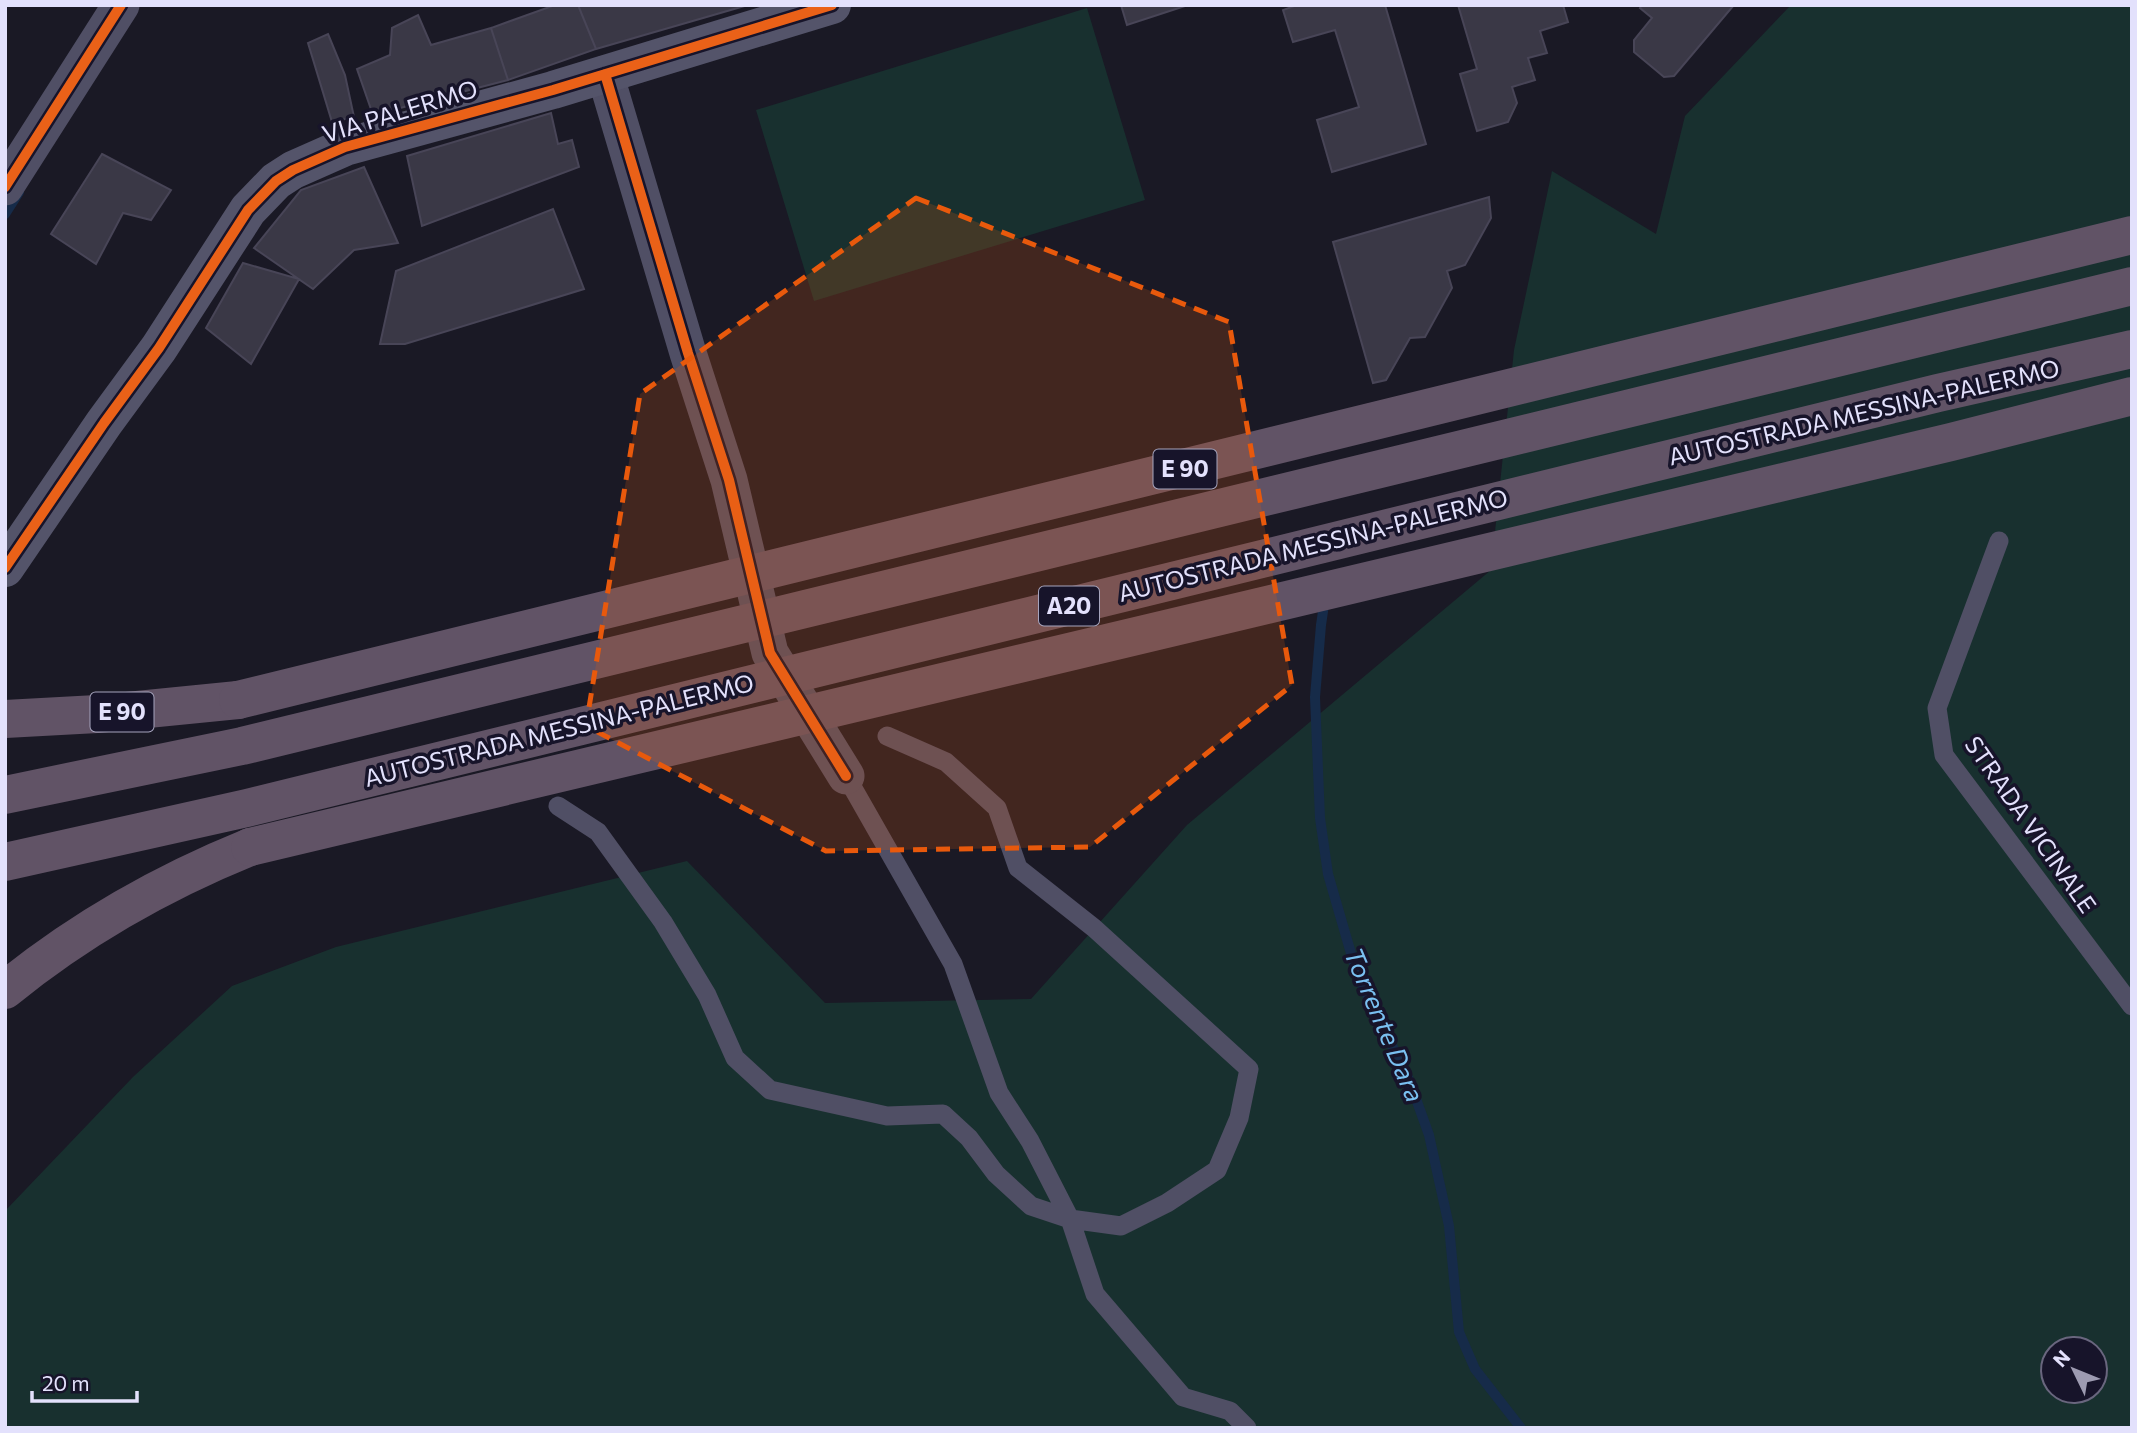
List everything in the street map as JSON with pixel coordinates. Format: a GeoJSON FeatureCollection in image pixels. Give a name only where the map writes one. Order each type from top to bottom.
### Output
{"type":"FeatureCollection","features":[{"type":"Feature","properties":{"kind":"highway","name":"E 90"},"geometry":{"type":"LineString","coordinates":[[5,719],[239,701],[2132,235]]}},
{"type":"Feature","properties":{"kind":"highway","name":"A20"},"geometry":{"type":"LineString","coordinates":[[5,796],[256,742],[2132,286]]}},
{"type":"Feature","properties":{"kind":"highway","name":"AUTOSTRADA MESSINA-PALERMO"},"geometry":{"type":"LineString","coordinates":[[5,862],[247,808],[1938,393],[2132,349]]}},
{"type":"Feature","properties":{"kind":"highway"},"geometry":{"type":"LineString","coordinates":[[5,990],[77,935],[144,895],[197,868],[250,847],[1951,442],[2132,396]]}},
{"type":"Feature","properties":{"kind":"main road","name":"VIA PALERMO"},"geometry":{"type":"LineString","coordinates":[[5,568],[96,434],[159,348],[248,209],[276,181],[293,170],[345,147],[605,74],[832,5]]}},
{"type":"Feature","properties":{"kind":"street"},"geometry":{"type":"LineString","coordinates":[[5,187],[121,5]]}},
{"type":"Feature","properties":{"kind":"street"},"geometry":{"type":"LineString","coordinates":[[605,74],[688,353],[729,480],[770,653],[846,776]]}},
{"type":"Feature","properties":{"kind":"lane","name":"STRADA VICINALE"},"geometry":{"type":"LineString","coordinates":[[1998,541],[1937,708],[1944,755],[2132,1006]]}},
{"type":"Feature","properties":{"kind":"lane"},"geometry":{"type":"LineString","coordinates":[[558,806],[598,832],[663,922],[707,995],[735,1058],[770,1090],[887,1116],[943,1114],[969,1138],[996,1174],[1031,1206],[1070,1219],[1121,1226],[1167,1203],[1217,1170],[1239,1118],[1249,1069],[1094,928],[1018,868],[997,808],[947,762],[887,736]]}},
{"type":"Feature","properties":{"kind":"lane"},"geometry":{"type":"LineString","coordinates":[[846,776],[953,964],[999,1093],[1030,1141],[1070,1219],[1096,1294],[1182,1397],[1230,1411],[1247,1428]]}},
{"type":"Feature","properties":{"kind":"highlighted area"},"geometry":{"type":"Polygon","coordinates":[[[916,198],[1229,322],[1292,685],[1090,847],[826,851],[586,726],[640,394],[916,198]]]}},
{"type":"Feature","properties":{"kind":"green space"},"geometry":{"type":"Polygon","coordinates":[[[1791,5],[2132,5],[2132,1428],[5,1428],[5,1211],[133,1077],[232,986],[336,947],[687,861],[825,1003],[1031,999],[1187,825],[1491,570],[1514,350],[1552,171],[1656,234],[1685,116],[1791,5]]]}},
{"type":"Feature","properties":{"kind":"green space"},"geometry":{"type":"Polygon","coordinates":[[[1087,8],[1145,200],[814,301],[756,110],[1087,8]]]}},
{"type":"Feature","properties":{"kind":"building"},"geometry":{"type":"Polygon","coordinates":[[[555,5],[578,5],[596,49],[508,80],[491,28],[555,5]]]}},
{"type":"Feature","properties":{"kind":"building"},"geometry":{"type":"Polygon","coordinates":[[[578,5],[748,5],[596,49],[578,5]]]}},
{"type":"Feature","properties":{"kind":"building"},"geometry":{"type":"Polygon","coordinates":[[[1121,5],[1188,5],[1127,25],[1121,5]]]}},
{"type":"Feature","properties":{"kind":"building"},"geometry":{"type":"Polygon","coordinates":[[[1297,5],[1385,5],[1426,144],[1332,172],[1317,120],[1359,107],[1335,30],[1293,42],[1283,10],[1297,5]]]}},
{"type":"Feature","properties":{"kind":"building"},"geometry":{"type":"Polygon","coordinates":[[[1458,5],[1563,5],[1568,22],[1540,31],[1547,53],[1528,58],[1535,80],[1512,87],[1517,103],[1508,122],[1477,131],[1460,74],[1477,69],[1458,5]]]}},
{"type":"Feature","properties":{"kind":"building"},"geometry":{"type":"Polygon","coordinates":[[[1642,5],[1734,5],[1674,76],[1664,77],[1634,52],[1634,40],[1652,18],[1640,8],[1642,5]]]}},
{"type":"Feature","properties":{"kind":"building"},"geometry":{"type":"Polygon","coordinates":[[[418,15],[431,45],[491,28],[508,80],[373,115],[357,69],[390,55],[392,28],[418,15]]]}},
{"type":"Feature","properties":{"kind":"building"},"geometry":{"type":"Polygon","coordinates":[[[328,34],[345,75],[354,117],[332,122],[308,43],[328,34]]]}},
{"type":"Feature","properties":{"kind":"building"},"geometry":{"type":"Polygon","coordinates":[[[551,113],[558,144],[572,140],[579,167],[422,226],[407,156],[551,113]]]}},
{"type":"Feature","properties":{"kind":"building"},"geometry":{"type":"Polygon","coordinates":[[[102,154],[171,190],[151,220],[123,213],[96,264],[51,234],[102,154]]]}},
{"type":"Feature","properties":{"kind":"building"},"geometry":{"type":"Polygon","coordinates":[[[364,167],[398,243],[354,250],[313,289],[254,248],[301,190],[364,167]]]}},
{"type":"Feature","properties":{"kind":"building"},"geometry":{"type":"Polygon","coordinates":[[[1489,197],[1491,218],[1465,265],[1447,271],[1452,288],[1425,337],[1410,338],[1386,380],[1373,383],[1333,242],[1489,197]]]}},
{"type":"Feature","properties":{"kind":"building"},"geometry":{"type":"Polygon","coordinates":[[[553,209],[584,289],[405,344],[380,344],[396,271],[553,209]]]}},
{"type":"Feature","properties":{"kind":"building"},"geometry":{"type":"Polygon","coordinates":[[[243,263],[299,279],[251,364],[206,328],[243,263]]]}},
{"type":"Feature","properties":{"kind":"waterway"},"geometry":{"type":"LineString","coordinates":[[5,214],[19,192]]}},
{"type":"Feature","properties":{"kind":"waterway","name":"Torrente Dara"},"geometry":{"type":"LineString","coordinates":[[1325,598],[1315,697],[1320,818],[1328,874],[1357,974],[1410,1082],[1429,1135],[1449,1226],[1459,1332],[1475,1369],[1521,1428]]}},
{"type":"Feature","properties":{"kind":"cycle path"},"geometry":{"type":"LineString","coordinates":[[5,187],[121,5]]}},
{"type":"Feature","properties":{"kind":"cycle path"},"geometry":{"type":"LineString","coordinates":[[5,568],[159,348],[248,210],[276,181],[293,170],[345,147],[553,90],[832,5]]}},
{"type":"Feature","properties":{"kind":"cycle path"},"geometry":{"type":"LineString","coordinates":[[605,74],[688,353],[729,480],[770,653],[846,776]]}}]}
